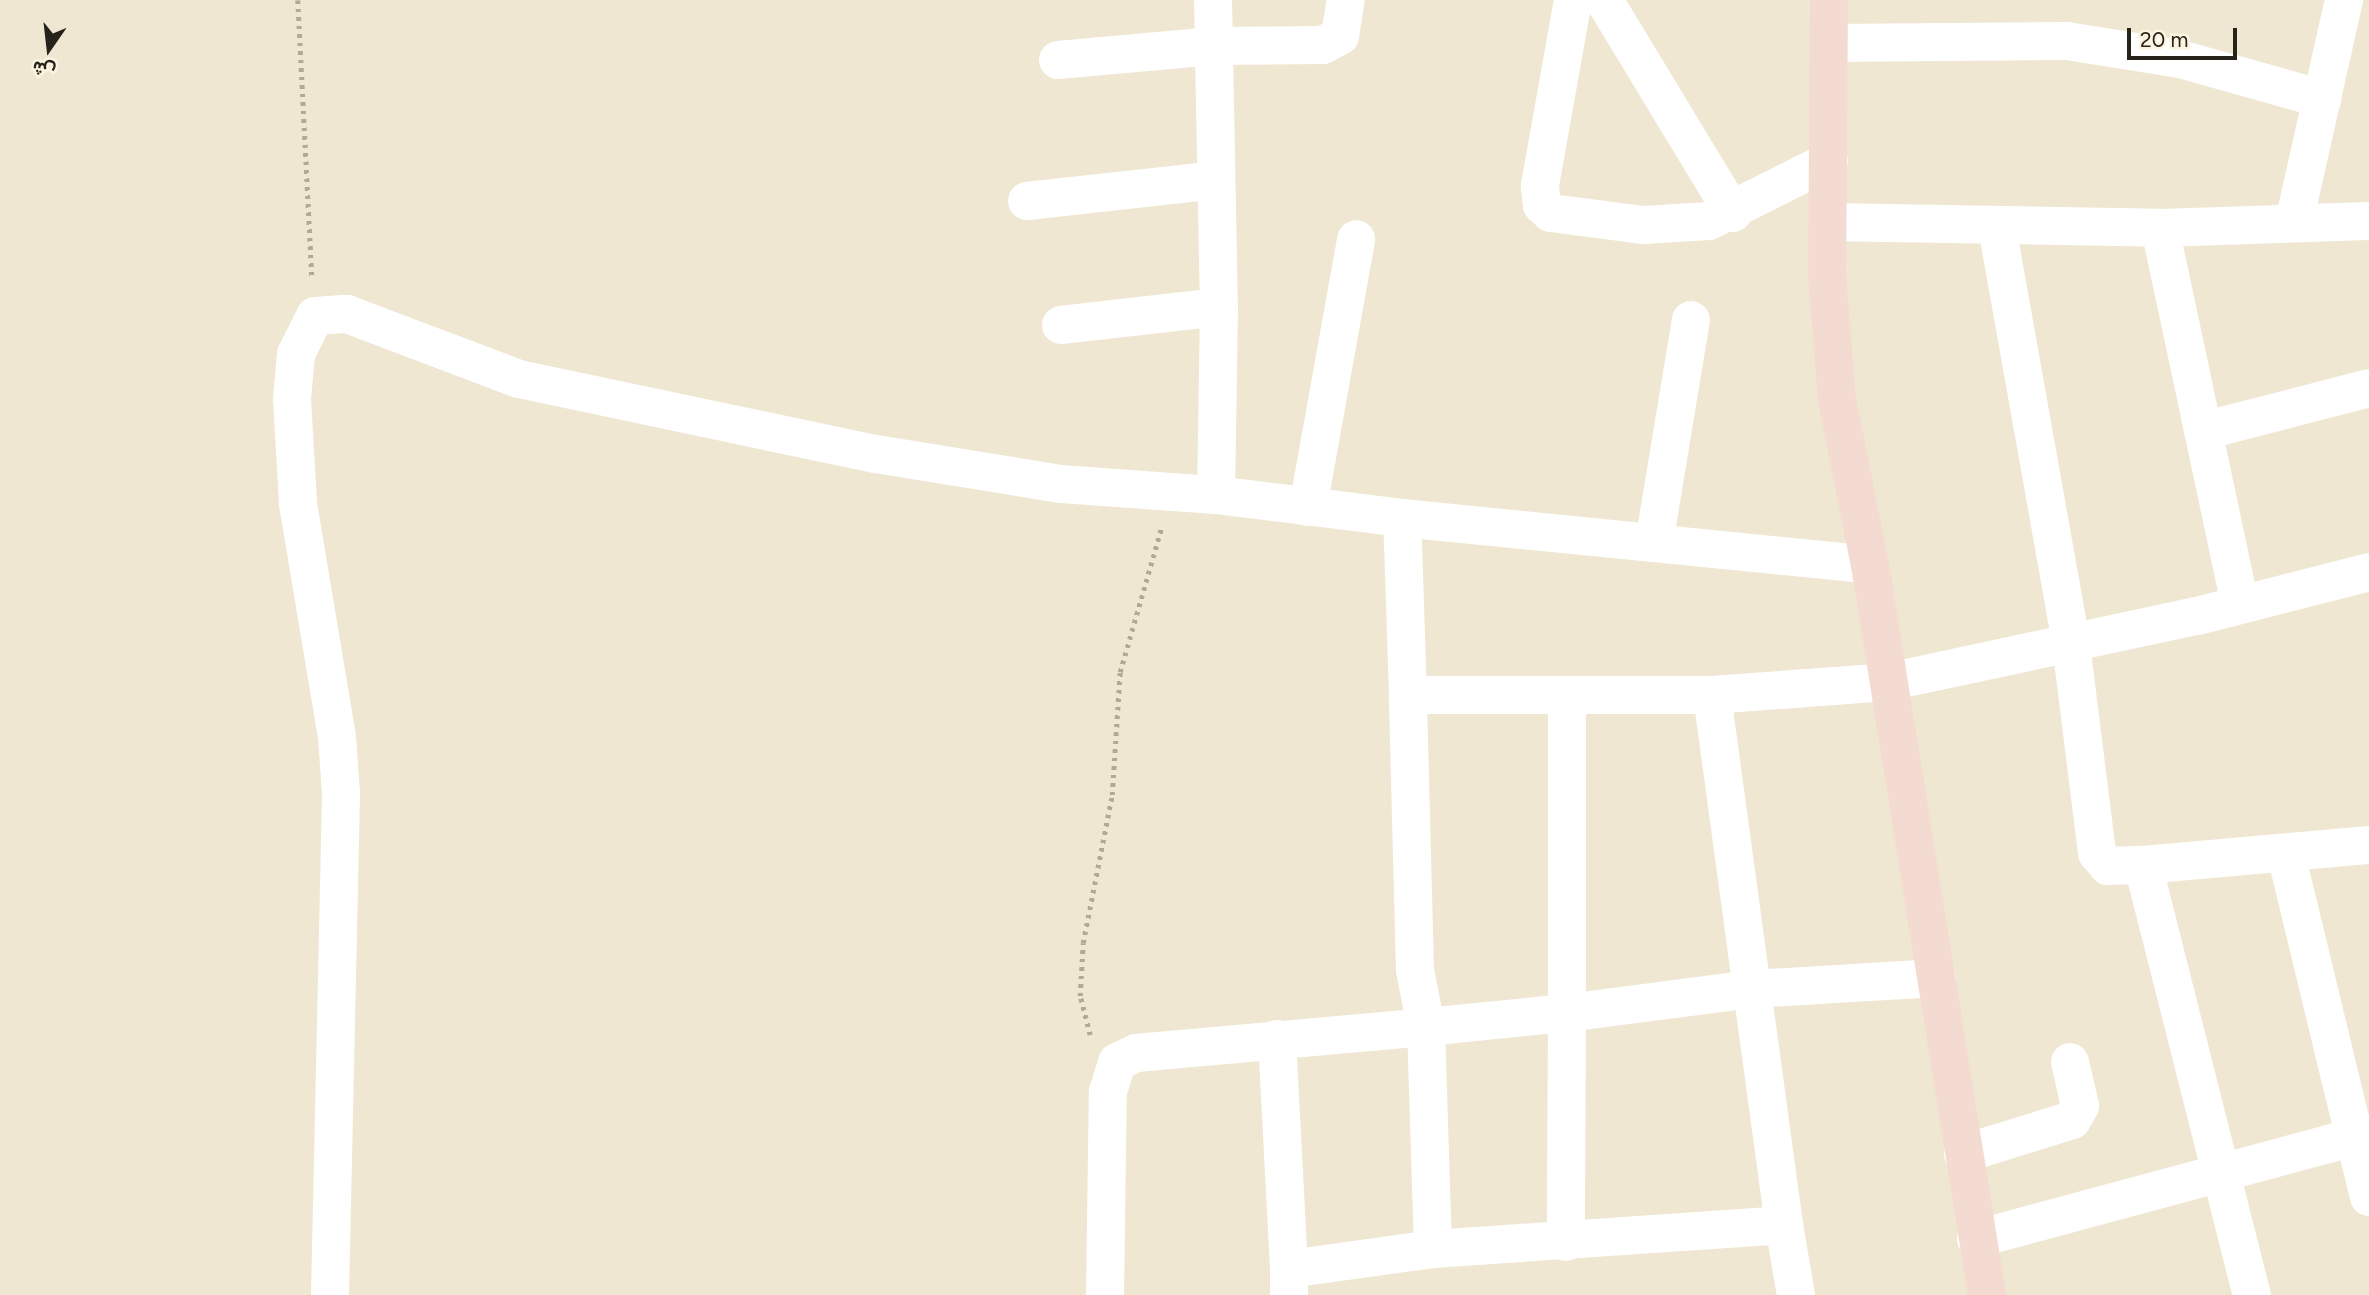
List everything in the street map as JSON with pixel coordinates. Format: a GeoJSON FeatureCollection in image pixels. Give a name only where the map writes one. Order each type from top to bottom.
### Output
{"type":"FeatureCollection","features":[{"type":"Feature","properties":{"kind":"street"},"geometry":{"type":"LineString","coordinates":[[1213,0],[1219,307],[1216,495]]}},
{"type":"Feature","properties":{"kind":"street"},"geometry":{"type":"LineString","coordinates":[[1058,60],[1214,46],[1333,42],[1343,29],[1346,0]]}},
{"type":"Feature","properties":{"kind":"street"},"geometry":{"type":"LineString","coordinates":[[1573,0],[1540,186],[1542,205],[1561,216],[1644,225],[1680,225],[1733,213],[1829,162]]}},
{"type":"Feature","properties":{"kind":"street"},"geometry":{"type":"LineString","coordinates":[[1604,0],[1733,213]]}},
{"type":"Feature","properties":{"kind":"street"},"geometry":{"type":"LineString","coordinates":[[1829,0],[1828,222],[1837,398],[1870,565],[1987,1295]]}},
{"type":"Feature","properties":{"kind":"street"},"geometry":{"type":"LineString","coordinates":[[2294,222],[2322,99],[2351,15]]}},
{"type":"Feature","properties":{"kind":"street"},"geometry":{"type":"LineString","coordinates":[[1829,43],[2067,41],[2180,59],[2322,99]]}},
{"type":"Feature","properties":{"kind":"street"},"geometry":{"type":"LineString","coordinates":[[1027,201],[1216,180]]}},
{"type":"Feature","properties":{"kind":"street"},"geometry":{"type":"LineString","coordinates":[[1828,222],[2160,228],[2369,221]]}},
{"type":"Feature","properties":{"kind":"street"},"geometry":{"type":"LineString","coordinates":[[1997,227],[2071,644],[2097,853],[2108,866],[2143,865],[2369,845]]}},
{"type":"Feature","properties":{"kind":"street"},"geometry":{"type":"LineString","coordinates":[[2160,228],[2240,605]]}},
{"type":"Feature","properties":{"kind":"street"},"geometry":{"type":"LineString","coordinates":[[1308,507],[1356,239]]}},
{"type":"Feature","properties":{"kind":"street"},"geometry":{"type":"LineString","coordinates":[[1061,325],[1219,307]]}},
{"type":"Feature","properties":{"kind":"street"},"geometry":{"type":"LineString","coordinates":[[330,1295],[341,793],[337,737],[298,503],[292,399],[296,354],[316,316],[347,314],[470,363],[577,393],[876,454],[1061,484],[1216,495],[1402,518],[1870,565]]}},
{"type":"Feature","properties":{"kind":"street"},"geometry":{"type":"LineString","coordinates":[[1654,542],[1691,320]]}},
{"type":"Feature","properties":{"kind":"street"},"geometry":{"type":"LineString","coordinates":[[2203,431],[2369,388]]}},
{"type":"Feature","properties":{"kind":"street"},"geometry":{"type":"LineString","coordinates":[[1402,518],[1415,970],[1426,1027],[1433,1250]]}},
{"type":"Feature","properties":{"kind":"street"},"geometry":{"type":"LineString","coordinates":[[1408,695],[1712,695],[1888,681],[2071,644],[2369,572]]}},
{"type":"Feature","properties":{"kind":"street"},"geometry":{"type":"LineString","coordinates":[[1712,695],[1783,1225],[1796,1295]]}},
{"type":"Feature","properties":{"kind":"street"},"geometry":{"type":"LineString","coordinates":[[1566,1242],[1567,696]]}},
{"type":"Feature","properties":{"kind":"street"},"geometry":{"type":"LineString","coordinates":[[2286,854],[2361,1136],[2369,1197]]}},
{"type":"Feature","properties":{"kind":"street"},"geometry":{"type":"LineString","coordinates":[[2143,865],[2218,1176],[2252,1295]]}},
{"type":"Feature","properties":{"kind":"street"},"geometry":{"type":"LineString","coordinates":[[1105,1295],[1110,1078],[1117,1062],[1136,1053],[1567,1013],[1752,989],[1937,978]]}},
{"type":"Feature","properties":{"kind":"street"},"geometry":{"type":"LineString","coordinates":[[1277,1039],[1289,1282],[1433,1250],[1783,1225]]}},
{"type":"Feature","properties":{"kind":"street"},"geometry":{"type":"LineString","coordinates":[[1964,1154],[2072,1120],[2080,1106],[2070,1062]]}},
{"type":"Feature","properties":{"kind":"street"},"geometry":{"type":"LineString","coordinates":[[1976,1239],[2361,1136]]}},
{"type":"Feature","properties":{"kind":"path"},"geometry":{"type":"LineString","coordinates":[[298,0],[304,198],[316,316]]}},
{"type":"Feature","properties":{"kind":"path"},"geometry":{"type":"LineString","coordinates":[[1110,1078],[1084,1020],[1083,943],[1112,795],[1120,672],[1172,492]]}}]}
